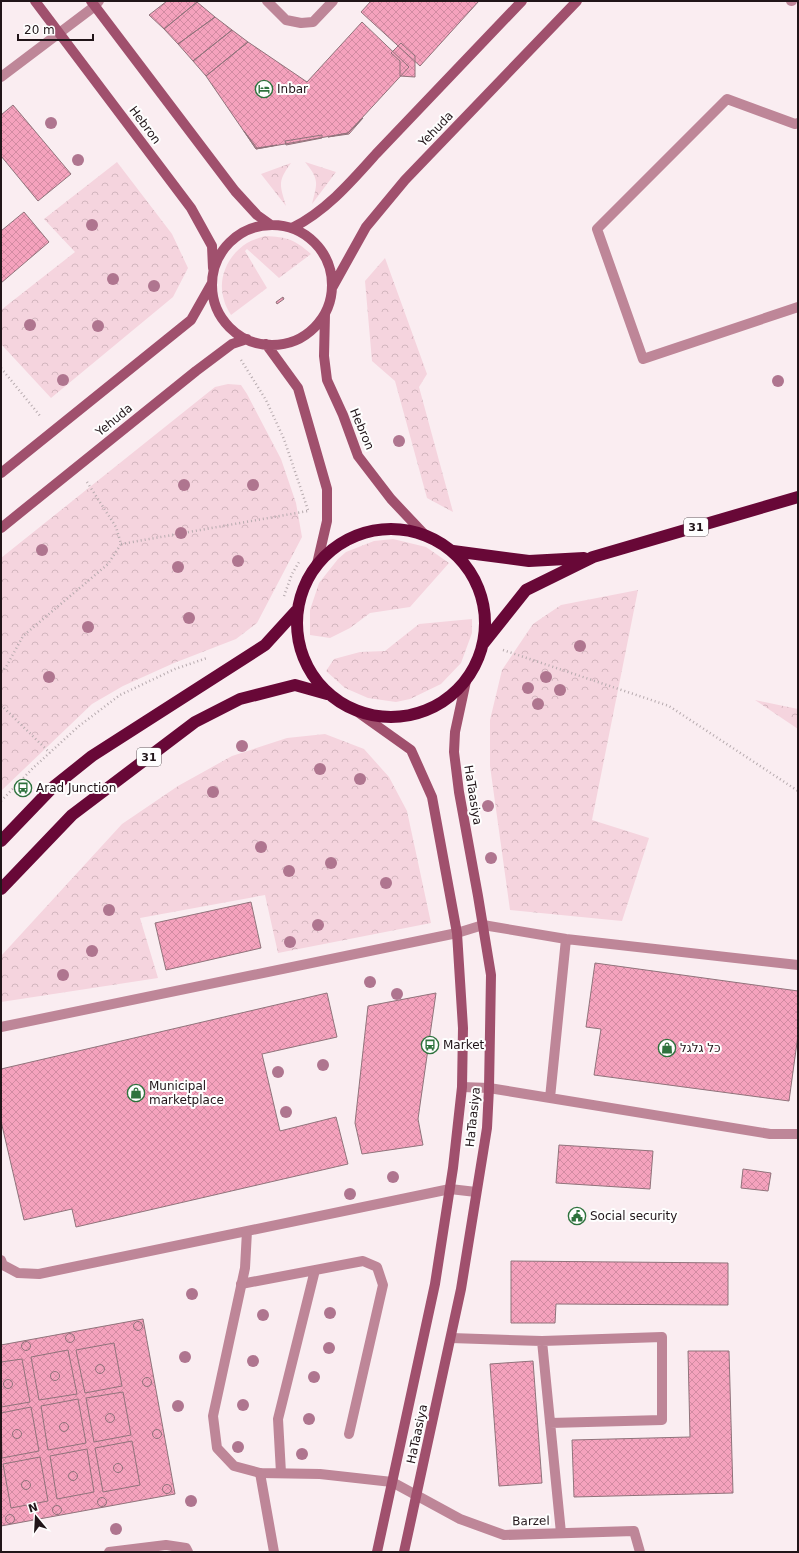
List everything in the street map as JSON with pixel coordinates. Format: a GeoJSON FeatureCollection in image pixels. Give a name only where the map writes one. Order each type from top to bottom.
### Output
{"type":"FeatureCollection","features":[{"type":"Feature","properties":{"kind":"highway","name":"31"},"geometry":{"type":"LineString","coordinates":[[483,644],[526,590],[593,557],[798,497]]}},
{"type":"Feature","properties":{"kind":"highway","name":"31"},"geometry":{"type":"LineString","coordinates":[[378,529],[401,529],[424,534],[453,551],[470,570],[481,593],[485,618],[483,644],[476,663],[466,680],[444,701],[418,714],[388,718],[359,713],[342,705],[327,694],[308,670],[297,642],[296,611],[303,586],[317,564],[334,547],[354,536],[378,529]]}},
{"type":"Feature","properties":{"kind":"highway","name":"31"},"geometry":{"type":"LineString","coordinates":[[453,551],[529,561],[593,557]]}},
{"type":"Feature","properties":{"kind":"highway","name":"31"},"geometry":{"type":"LineString","coordinates":[[1,841],[52,788],[92,756],[266,645],[296,611]]}},
{"type":"Feature","properties":{"kind":"highway","name":"31"},"geometry":{"type":"LineString","coordinates":[[1,889],[72,815],[195,722],[240,700],[295,685],[327,694]]}},
{"type":"Feature","properties":{"kind":"street","name":"Hebron"},"geometry":{"type":"LineString","coordinates":[[35,1],[191,208],[212,246],[212,279]]}},
{"type":"Feature","properties":{"kind":"street"},"geometry":{"type":"LineString","coordinates":[[267,1],[286,20],[301,23],[313,22],[333,1]]}},
{"type":"Feature","properties":{"kind":"street"},"geometry":{"type":"LineString","coordinates":[[292,228],[308,220],[353,180],[522,1]]}},
{"type":"Feature","properties":{"kind":"street","name":"Yehuda"},"geometry":{"type":"LineString","coordinates":[[332,288],[366,227],[384,205],[411,174],[577,1]]}},
{"type":"Feature","properties":{"kind":"street"},"geometry":{"type":"LineString","coordinates":[[1,77],[59,33],[95,3],[235,191],[257,215],[271,225]]}},
{"type":"Feature","properties":{"kind":"street"},"geometry":{"type":"LineString","coordinates":[[798,123],[795,124],[727,98],[597,229],[643,359],[798,307]]}},
{"type":"Feature","properties":{"kind":"street"},"geometry":{"type":"LineString","coordinates":[[1,473],[191,320],[212,279],[218,259],[227,245],[239,234],[254,228],[271,225],[292,228],[306,235],[317,245],[326,258],[331,272],[332,288],[330,301],[325,313],[314,327],[300,337],[284,343],[266,344],[247,339],[232,330],[221,317],[214,300],[212,279]]}},
{"type":"Feature","properties":{"kind":"street","name":"Hebron"},"geometry":{"type":"LineString","coordinates":[[325,313],[323,334],[327,380],[343,416],[358,456],[391,499],[424,534]]}},
{"type":"Feature","properties":{"kind":"street","name":"Yehuda"},"geometry":{"type":"LineString","coordinates":[[1,528],[232,344],[247,339]]}},
{"type":"Feature","properties":{"kind":"street"},"geometry":{"type":"LineString","coordinates":[[266,344],[298,388],[327,489],[326,521],[317,564]]}},
{"type":"Feature","properties":{"kind":"street","name":"HaTaasiya"},"geometry":{"type":"LineString","coordinates":[[404,1552],[462,1289],[487,1128],[491,975],[459,792],[454,752],[455,732],[466,680]]}},
{"type":"Feature","properties":{"kind":"street","name":"HaTaasiya"},"geometry":{"type":"LineString","coordinates":[[359,713],[411,750],[432,796],[457,933],[462,1013],[462,1086],[450,1189],[435,1284],[377,1552]]}},
{"type":"Feature","properties":{"kind":"street"},"geometry":{"type":"LineString","coordinates":[[1,1027],[457,933],[483,925],[566,939],[798,965]]}},
{"type":"Feature","properties":{"kind":"street"},"geometry":{"type":"LineString","coordinates":[[550,1098],[566,939]]}},
{"type":"Feature","properties":{"kind":"street"},"geometry":{"type":"LineString","coordinates":[[462,1086],[489,1088],[770,1134],[798,1134]]}},
{"type":"Feature","properties":{"kind":"street"},"geometry":{"type":"LineString","coordinates":[[1,1260],[3,1265],[18,1273],[39,1274],[450,1189],[476,1192]]}},
{"type":"Feature","properties":{"kind":"street","name":"Barzel"},"geometry":{"type":"LineString","coordinates":[[247,1231],[245,1268],[212,1416],[217,1448],[234,1466],[260,1473],[320,1474],[392,1482],[417,1494],[460,1519],[504,1534],[634,1532],[640,1552]]}},
{"type":"Feature","properties":{"kind":"street"},"geometry":{"type":"LineString","coordinates":[[241,1284],[363,1261],[378,1267],[384,1285],[349,1434]]}},
{"type":"Feature","properties":{"kind":"street"},"geometry":{"type":"LineString","coordinates":[[280,1473],[278,1419],[315,1270]]}},
{"type":"Feature","properties":{"kind":"street"},"geometry":{"type":"LineString","coordinates":[[451,1338],[542,1341],[662,1337],[662,1420],[550,1423]]}},
{"type":"Feature","properties":{"kind":"street"},"geometry":{"type":"LineString","coordinates":[[542,1341],[561,1533]]}},
{"type":"Feature","properties":{"kind":"street"},"geometry":{"type":"LineString","coordinates":[[260,1473],[274,1552]]}},
{"type":"Feature","properties":{"kind":"street"},"geometry":{"type":"LineString","coordinates":[[109,1552],[166,1545],[186,1548],[188,1552]]}},
{"type":"Feature","properties":{"kind":"path"},"geometry":{"type":"LineString","coordinates":[[232,344],[266,400],[281,433],[308,511],[309,518]]}},
{"type":"Feature","properties":{"kind":"path"},"geometry":{"type":"LineString","coordinates":[[1,368],[52,432]]}},
{"type":"Feature","properties":{"kind":"path"},"geometry":{"type":"LineString","coordinates":[[77,467],[116,527],[121,544]]}},
{"type":"Feature","properties":{"kind":"path"},"geometry":{"type":"LineString","coordinates":[[1,672],[6,667],[23,636],[108,564],[121,544],[308,511]]}},
{"type":"Feature","properties":{"kind":"path"},"geometry":{"type":"LineString","coordinates":[[282,602],[292,574],[299,560]]}},
{"type":"Feature","properties":{"kind":"path"},"geometry":{"type":"LineString","coordinates":[[483,644],[669,706],[798,791]]}},
{"type":"Feature","properties":{"kind":"path"},"geometry":{"type":"LineString","coordinates":[[1,801],[79,726],[120,695],[175,669],[211,657]]}},
{"type":"Feature","properties":{"kind":"path"},"geometry":{"type":"LineString","coordinates":[[1,705],[50,753]]}},
{"type":"Feature","properties":{"kind":"green space"},"geometry":{"type":"Polygon","coordinates":[[[117,162],[172,234],[188,268],[173,297],[51,398],[1,344],[1,310],[75,252],[44,219],[117,162]]]}},
{"type":"Feature","properties":{"kind":"green space"},"geometry":{"type":"Polygon","coordinates":[[[305,162],[336,172],[312,204],[316,182],[313,173],[305,162]]]}},
{"type":"Feature","properties":{"kind":"green space"},"geometry":{"type":"Polygon","coordinates":[[[291,163],[283,175],[281,184],[286,206],[261,174],[291,163]]]}},
{"type":"Feature","properties":{"kind":"green space"},"geometry":{"type":"Polygon","coordinates":[[[265,236],[285,238],[300,245],[311,254],[279,278],[247,249],[245,251],[267,288],[231,315],[225,304],[222,292],[223,275],[226,268],[234,254],[240,248],[249,242],[265,236]]]}},
{"type":"Feature","properties":{"kind":"green space"},"geometry":{"type":"Polygon","coordinates":[[[385,258],[427,374],[419,387],[453,512],[427,498],[395,381],[372,361],[365,281],[385,258]]]}},
{"type":"Feature","properties":{"kind":"green space"},"geometry":{"type":"Polygon","coordinates":[[[228,384],[241,385],[281,459],[296,503],[302,537],[257,623],[236,639],[174,663],[123,686],[92,704],[1,791],[1,558],[215,387],[228,384]]]}},
{"type":"Feature","properties":{"kind":"green space"},"geometry":{"type":"Polygon","coordinates":[[[393,539],[426,547],[449,563],[410,607],[370,613],[350,628],[330,638],[310,635],[310,610],[319,583],[338,559],[346,552],[374,541],[393,539]]]}},
{"type":"Feature","properties":{"kind":"green space"},"geometry":{"type":"Polygon","coordinates":[[[638,590],[592,820],[649,838],[622,921],[510,910],[490,766],[490,720],[502,670],[533,624],[561,605],[638,590]]]}},
{"type":"Feature","properties":{"kind":"green space"},"geometry":{"type":"Polygon","coordinates":[[[472,619],[472,633],[461,663],[441,684],[410,699],[396,702],[368,698],[345,688],[326,671],[334,659],[360,652],[385,651],[419,624],[472,619]]]}},
{"type":"Feature","properties":{"kind":"green space"},"geometry":{"type":"Polygon","coordinates":[[[755,700],[798,709],[798,729],[755,700]]]}},
{"type":"Feature","properties":{"kind":"green space"},"geometry":{"type":"Polygon","coordinates":[[[325,734],[364,749],[389,777],[407,811],[431,923],[278,953],[265,895],[140,918],[158,978],[1,1002],[1,956],[122,824],[178,786],[232,756],[287,738],[325,734]]]}},
{"type":"Feature","properties":{"kind":"building"},"geometry":{"type":"Polygon","coordinates":[[[167,1],[197,2],[164,29],[149,15],[167,1]]]}},
{"type":"Feature","properties":{"kind":"building"},"geometry":{"type":"Polygon","coordinates":[[[371,1],[479,1],[420,66],[361,12],[371,1]]]}},
{"type":"Feature","properties":{"kind":"building"},"geometry":{"type":"Polygon","coordinates":[[[197,2],[215,17],[178,44],[164,29],[197,2]]]}},
{"type":"Feature","properties":{"kind":"building"},"geometry":{"type":"Polygon","coordinates":[[[215,17],[232,30],[193,61],[178,44],[215,17]]]}},
{"type":"Feature","properties":{"kind":"building"},"geometry":{"type":"Polygon","coordinates":[[[362,22],[409,67],[348,133],[256,149],[206,76],[248,42],[307,82],[362,22]]]}},
{"type":"Feature","properties":{"kind":"building"},"geometry":{"type":"Polygon","coordinates":[[[232,30],[248,42],[206,76],[193,61],[232,30]]]}},
{"type":"Feature","properties":{"kind":"building"},"geometry":{"type":"Polygon","coordinates":[[[401,43],[415,56],[415,77],[400,76],[400,61],[391,53],[401,43]]]}},
{"type":"Feature","properties":{"kind":"building"},"geometry":{"type":"Polygon","coordinates":[[[13,105],[71,174],[38,201],[1,156],[1,115],[13,105]]]}},
{"type":"Feature","properties":{"kind":"building"},"geometry":{"type":"Polygon","coordinates":[[[363,118],[349,134],[328,137],[348,133],[363,118]]]}},
{"type":"Feature","properties":{"kind":"building"},"geometry":{"type":"Polygon","coordinates":[[[244,131],[257,148],[277,145],[256,149],[244,131]]]}},
{"type":"Feature","properties":{"kind":"building"},"geometry":{"type":"Polygon","coordinates":[[[322,135],[322,138],[286,145],[285,141],[322,135]]]}},
{"type":"Feature","properties":{"kind":"building"},"geometry":{"type":"Polygon","coordinates":[[[24,212],[49,242],[1,283],[1,231],[24,212]]]}},
{"type":"Feature","properties":{"kind":"building"},"geometry":{"type":"Polygon","coordinates":[[[283,297],[284,299],[277,304],[276,302],[283,297]]]}},
{"type":"Feature","properties":{"kind":"building"},"geometry":{"type":"Polygon","coordinates":[[[251,902],[261,948],[166,970],[155,923],[251,902]]]}},
{"type":"Feature","properties":{"kind":"building"},"geometry":{"type":"Polygon","coordinates":[[[595,963],[798,991],[798,1035],[789,1101],[594,1075],[601,1029],[586,1027],[595,963]]]}},
{"type":"Feature","properties":{"kind":"building","name":"Municipal marketplace"},"geometry":{"type":"Polygon","coordinates":[[[327,993],[337,1037],[262,1054],[280,1131],[336,1117],[348,1164],[76,1227],[72,1209],[24,1220],[1,1121],[1,1069],[327,993]]]}},
{"type":"Feature","properties":{"kind":"building"},"geometry":{"type":"Polygon","coordinates":[[[436,993],[418,1119],[423,1145],[362,1154],[355,1123],[368,1006],[436,993]]]}},
{"type":"Feature","properties":{"kind":"building"},"geometry":{"type":"Polygon","coordinates":[[[559,1145],[653,1151],[650,1189],[556,1183],[559,1145]]]}},
{"type":"Feature","properties":{"kind":"building"},"geometry":{"type":"Polygon","coordinates":[[[743,1169],[771,1173],[768,1191],[741,1188],[743,1169]]]}},
{"type":"Feature","properties":{"kind":"building"},"geometry":{"type":"Polygon","coordinates":[[[511,1261],[728,1263],[728,1305],[556,1304],[555,1323],[511,1323],[511,1261]]]}},
{"type":"Feature","properties":{"kind":"building"},"geometry":{"type":"Polygon","coordinates":[[[143,1319],[175,1494],[1,1526],[1,1345],[143,1319]]]}},
{"type":"Feature","properties":{"kind":"building"},"geometry":{"type":"Polygon","coordinates":[[[138,1321],[143,1326],[138,1331],[133,1326],[138,1321]]]}},
{"type":"Feature","properties":{"kind":"building"},"geometry":{"type":"Polygon","coordinates":[[[68,1334],[72,1334],[74,1338],[72,1342],[68,1342],[66,1340],[66,1336],[68,1334]]]}},
{"type":"Feature","properties":{"kind":"building"},"geometry":{"type":"Polygon","coordinates":[[[24,1342],[28,1342],[30,1346],[28,1350],[24,1350],[22,1348],[22,1344],[24,1342]]]}},
{"type":"Feature","properties":{"kind":"building"},"geometry":{"type":"Polygon","coordinates":[[[114,1343],[122,1386],[85,1393],[76,1350],[114,1343]]]}},
{"type":"Feature","properties":{"kind":"building"},"geometry":{"type":"Polygon","coordinates":[[[68,1350],[77,1394],[39,1400],[31,1357],[68,1350]]]}},
{"type":"Feature","properties":{"kind":"building"},"geometry":{"type":"Polygon","coordinates":[[[688,1351],[729,1351],[733,1493],[574,1497],[572,1440],[690,1437],[688,1351]]]}},
{"type":"Feature","properties":{"kind":"building"},"geometry":{"type":"Polygon","coordinates":[[[22,1359],[30,1402],[1,1407],[1,1362],[22,1359]]]}},
{"type":"Feature","properties":{"kind":"building"},"geometry":{"type":"Polygon","coordinates":[[[533,1361],[542,1483],[499,1486],[490,1364],[533,1361]]]}},
{"type":"Feature","properties":{"kind":"building"},"geometry":{"type":"Polygon","coordinates":[[[100,1364],[105,1369],[100,1374],[95,1369],[100,1364]]]}},
{"type":"Feature","properties":{"kind":"building"},"geometry":{"type":"Polygon","coordinates":[[[55,1371],[60,1376],[55,1381],[50,1376],[55,1371]]]}},
{"type":"Feature","properties":{"kind":"building"},"geometry":{"type":"Polygon","coordinates":[[[147,1377],[152,1382],[147,1387],[142,1382],[147,1377]]]}},
{"type":"Feature","properties":{"kind":"building"},"geometry":{"type":"Polygon","coordinates":[[[6,1380],[10,1380],[12,1384],[10,1388],[6,1388],[4,1386],[4,1382],[6,1380]]]}},
{"type":"Feature","properties":{"kind":"building"},"geometry":{"type":"Polygon","coordinates":[[[123,1392],[131,1435],[94,1442],[86,1398],[123,1392]]]}},
{"type":"Feature","properties":{"kind":"building"},"geometry":{"type":"Polygon","coordinates":[[[78,1399],[86,1443],[48,1450],[41,1406],[78,1399]]]}},
{"type":"Feature","properties":{"kind":"building"},"geometry":{"type":"Polygon","coordinates":[[[31,1407],[39,1451],[2,1458],[1,1413],[31,1407]]]}},
{"type":"Feature","properties":{"kind":"building"},"geometry":{"type":"Polygon","coordinates":[[[110,1413],[115,1418],[110,1423],[105,1418],[110,1413]]]}},
{"type":"Feature","properties":{"kind":"building"},"geometry":{"type":"Polygon","coordinates":[[[64,1422],[69,1427],[64,1432],[59,1427],[64,1422]]]}},
{"type":"Feature","properties":{"kind":"building"},"geometry":{"type":"Polygon","coordinates":[[[15,1430],[19,1430],[21,1434],[19,1438],[15,1438],[13,1436],[13,1432],[15,1430]]]}},
{"type":"Feature","properties":{"kind":"building"},"geometry":{"type":"Polygon","coordinates":[[[155,1430],[159,1430],[161,1434],[159,1438],[155,1438],[153,1436],[153,1432],[155,1430]]]}},
{"type":"Feature","properties":{"kind":"building"},"geometry":{"type":"Polygon","coordinates":[[[132,1441],[140,1485],[103,1492],[95,1448],[132,1441]]]}},
{"type":"Feature","properties":{"kind":"building"},"geometry":{"type":"Polygon","coordinates":[[[87,1449],[94,1492],[57,1499],[50,1456],[87,1449]]]}},
{"type":"Feature","properties":{"kind":"building"},"geometry":{"type":"Polygon","coordinates":[[[40,1457],[48,1501],[11,1508],[3,1464],[40,1457]]]}},
{"type":"Feature","properties":{"kind":"building"},"geometry":{"type":"Polygon","coordinates":[[[116,1464],[120,1464],[122,1468],[120,1472],[116,1472],[114,1470],[114,1466],[116,1464]]]}},
{"type":"Feature","properties":{"kind":"building"},"geometry":{"type":"Polygon","coordinates":[[[71,1472],[75,1472],[77,1476],[75,1480],[71,1480],[69,1478],[69,1474],[71,1472]]]}},
{"type":"Feature","properties":{"kind":"building"},"geometry":{"type":"Polygon","coordinates":[[[24,1481],[28,1481],[30,1485],[28,1489],[24,1489],[22,1487],[22,1483],[24,1481]]]}},
{"type":"Feature","properties":{"kind":"building"},"geometry":{"type":"Polygon","coordinates":[[[165,1485],[169,1485],[171,1489],[169,1493],[165,1493],[163,1491],[163,1487],[165,1485]]]}},
{"type":"Feature","properties":{"kind":"building"},"geometry":{"type":"Polygon","coordinates":[[[102,1497],[107,1502],[102,1507],[97,1502],[102,1497]]]}},
{"type":"Feature","properties":{"kind":"building"},"geometry":{"type":"Polygon","coordinates":[[[57,1505],[62,1510],[57,1515],[52,1510],[57,1505]]]}},
{"type":"Feature","properties":{"kind":"building"},"geometry":{"type":"Polygon","coordinates":[[[10,1514],[15,1519],[10,1524],[5,1519],[10,1514]]]}},
{"type":"Feature","properties":{"kind":"place","name":"Inbar"},"geometry":{"type":"Point","coordinates":[264,89]}},
{"type":"Feature","properties":{"kind":"place","name":"Arad Junction"},"geometry":{"type":"Point","coordinates":[23,788]}},
{"type":"Feature","properties":{"kind":"place","name":"Market"},"geometry":{"type":"Point","coordinates":[430,1045]}},
{"type":"Feature","properties":{"kind":"place","name":"כל גלגל"},"geometry":{"type":"Point","coordinates":[667,1048]}},
{"type":"Feature","properties":{"kind":"place","name":"Municipal marketplace"},"geometry":{"type":"Point","coordinates":[136,1093]}},
{"type":"Feature","properties":{"kind":"place","name":"Social security"},"geometry":{"type":"Point","coordinates":[577,1216]}}]}
